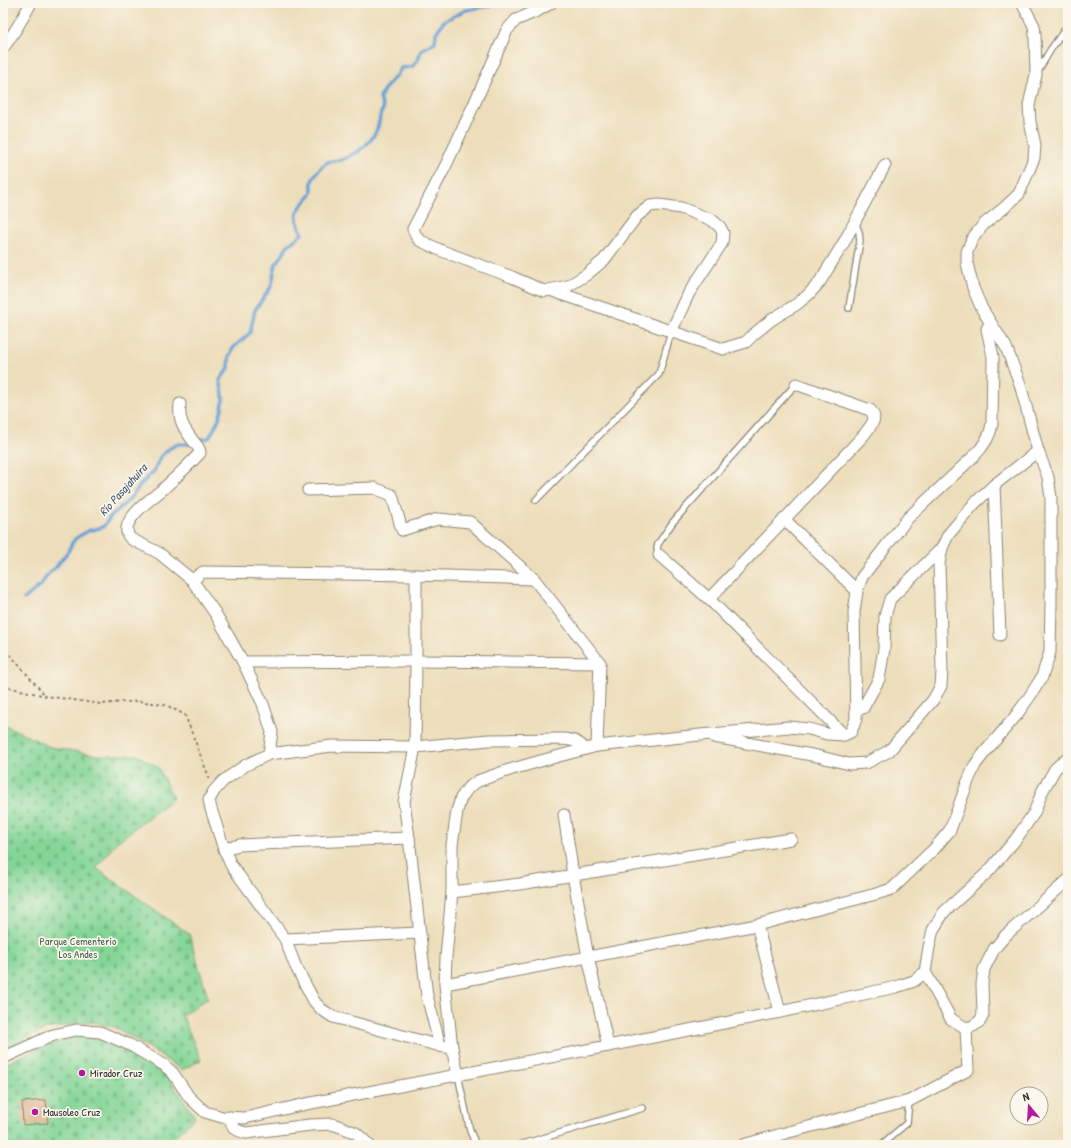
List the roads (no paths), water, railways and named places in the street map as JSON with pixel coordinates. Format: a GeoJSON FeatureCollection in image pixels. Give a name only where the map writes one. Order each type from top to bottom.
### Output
{"type":"FeatureCollection","features":[{"type":"Feature","properties":{"kind":"street"},"geometry":{"type":"LineString","coordinates":[[3,48],[22,20],[31,3]]}},
{"type":"Feature","properties":{"kind":"street"},"geometry":{"type":"LineString","coordinates":[[551,3],[516,20],[506,30],[447,163],[413,229],[419,240],[442,251],[512,277],[544,291],[568,286],[586,276],[604,260],[637,216],[650,206],[659,205],[680,208],[712,220],[720,227],[723,233],[722,243],[689,293],[671,332]]}},
{"type":"Feature","properties":{"kind":"street"},"geometry":{"type":"LineString","coordinates":[[446,984],[757,926],[892,889],[935,848],[950,830],[975,766],[1015,717],[1042,677],[1050,652],[1051,498],[1048,477],[1038,451],[1020,384],[1006,347],[982,309],[973,288],[967,263],[967,252],[972,239],[984,224],[1019,194],[1034,158],[1034,144],[1029,105],[1036,75],[1036,34],[1034,26],[1022,3]]}},
{"type":"Feature","properties":{"kind":"street"},"geometry":{"type":"LineString","coordinates":[[549,290],[723,349],[746,342],[771,320],[798,304],[819,283],[843,244],[885,165]]}},
{"type":"Feature","properties":{"kind":"street"},"geometry":{"type":"LineString","coordinates":[[458,1075],[452,1048],[446,984],[446,957],[452,892],[452,845],[460,798],[468,788],[478,781],[509,770],[597,746],[789,727],[809,729],[827,734],[844,735],[851,732],[856,719],[854,612],[857,591],[862,577],[908,518],[975,455],[988,438],[992,424],[993,357],[987,329],[991,324]]}},
{"type":"Feature","properties":{"kind":"street"},"geometry":{"type":"LineString","coordinates":[[709,599],[864,435],[874,419],[874,414],[870,410],[796,384]]}},
{"type":"Feature","properties":{"kind":"street"},"geometry":{"type":"LineString","coordinates":[[180,404],[180,420],[200,450],[200,453],[129,521],[126,529],[127,536],[130,539],[159,553],[192,580],[215,613],[243,662],[263,704],[272,732],[270,754]]}},
{"type":"Feature","properties":{"kind":"street"},"geometry":{"type":"LineString","coordinates":[[700,735],[817,756],[849,764],[866,763],[888,751],[933,700],[941,686],[942,670],[938,564],[942,548],[948,535],[974,504],[994,485],[1038,451]]}},
{"type":"Feature","properties":{"kind":"street"},"geometry":{"type":"LineString","coordinates":[[994,485],[1000,635]]}},
{"type":"Feature","properties":{"kind":"street"},"geometry":{"type":"LineString","coordinates":[[308,490],[374,488],[392,495],[402,530],[438,519],[470,522],[534,579],[600,663],[597,746]]}},
{"type":"Feature","properties":{"kind":"street"},"geometry":{"type":"LineString","coordinates":[[784,519],[857,591]]}},
{"type":"Feature","properties":{"kind":"street"},"geometry":{"type":"LineString","coordinates":[[856,710],[863,708],[879,679],[884,649],[885,616],[890,599],[942,548]]}},
{"type":"Feature","properties":{"kind":"street"},"geometry":{"type":"LineString","coordinates":[[659,555],[709,599],[844,735]]}},
{"type":"Feature","properties":{"kind":"street"},"geometry":{"type":"LineString","coordinates":[[192,580],[203,572],[416,575],[534,579]]}},
{"type":"Feature","properties":{"kind":"street"},"geometry":{"type":"LineString","coordinates":[[416,575],[415,747],[404,802],[428,996],[440,1046]]}},
{"type":"Feature","properties":{"kind":"street"},"geometry":{"type":"LineString","coordinates":[[243,662],[416,661],[600,663]]}},
{"type":"Feature","properties":{"kind":"street"},"geometry":{"type":"LineString","coordinates":[[452,1048],[332,1017],[321,1009],[314,1001],[306,987],[295,965],[285,939],[231,865],[216,828],[211,809],[210,800],[214,790],[223,781],[246,765],[270,754],[332,746],[415,747],[489,740],[564,739],[575,740],[585,749]]}},
{"type":"Feature","properties":{"kind":"street"},"geometry":{"type":"LineString","coordinates":[[1068,757],[1055,769],[1043,790],[1034,813],[1016,839],[988,872],[944,912],[933,930],[925,972],[951,1019],[966,1028],[973,1026],[980,1021],[983,1015],[982,984],[984,970],[994,949],[1006,935],[1068,880]]}},
{"type":"Feature","properties":{"kind":"street"},"geometry":{"type":"LineString","coordinates":[[564,815],[588,957],[608,1046]]}},
{"type":"Feature","properties":{"kind":"street"},"geometry":{"type":"LineString","coordinates":[[224,849],[240,845],[409,838]]}},
{"type":"Feature","properties":{"kind":"street"},"geometry":{"type":"LineString","coordinates":[[452,892],[520,884],[791,839]]}},
{"type":"Feature","properties":{"kind":"street"},"geometry":{"type":"LineString","coordinates":[[757,926],[780,1012]]}},
{"type":"Feature","properties":{"kind":"street"},"geometry":{"type":"LineString","coordinates":[[285,939],[420,933]]}},
{"type":"Feature","properties":{"kind":"street"},"geometry":{"type":"LineString","coordinates":[[3,1058],[53,1035],[76,1030],[100,1032],[130,1044],[164,1065],[173,1073],[189,1098],[205,1112],[222,1117],[245,1118],[301,1105],[780,1012],[896,987],[914,982],[925,972]]}},
{"type":"Feature","properties":{"kind":"street"},"geometry":{"type":"LineString","coordinates":[[743,1145],[909,1101],[968,1070],[966,1028]]}},
{"type":"Feature","properties":{"kind":"street"},"geometry":{"type":"LineString","coordinates":[[230,1118],[236,1131],[246,1133],[310,1125],[332,1124],[356,1134],[369,1145]]}},
{"type":"Feature","properties":{"kind":"lane"},"geometry":{"type":"LineString","coordinates":[[1036,75],[1051,49],[1068,25]]}},
{"type":"Feature","properties":{"kind":"lane"},"geometry":{"type":"LineString","coordinates":[[849,308],[860,240],[860,232],[854,222]]}},
{"type":"Feature","properties":{"kind":"lane"},"geometry":{"type":"LineString","coordinates":[[536,500],[658,374],[671,332]]}},
{"type":"Feature","properties":{"kind":"lane"},"geometry":{"type":"LineString","coordinates":[[659,555],[657,549],[658,544],[673,522],[796,384]]}},
{"type":"Feature","properties":{"kind":"lane"},"geometry":{"type":"LineString","coordinates":[[458,1075],[470,1131],[476,1145]]}},
{"type":"Feature","properties":{"kind":"lane"},"geometry":{"type":"LineString","coordinates":[[882,1145],[907,1123],[909,1101]]}},
{"type":"Feature","properties":{"kind":"lane"},"geometry":{"type":"LineString","coordinates":[[520,1145],[644,1108]]}},
{"type":"Feature","properties":{"kind":"waterway","name":"Río Pasajahuira"},"geometry":{"type":"LineString","coordinates":[[24,599],[40,586],[69,550],[76,538],[88,531],[103,527],[110,517],[129,500],[142,483],[154,471],[161,456],[170,448],[178,444],[189,444],[209,438],[221,413],[223,394],[220,380],[229,368],[229,357],[233,348],[250,333],[255,310],[271,287],[276,264],[287,246],[302,234],[297,222],[297,214],[299,208],[311,194],[312,182],[316,174],[326,163],[341,160],[360,150],[370,141],[377,129],[383,109],[380,98],[383,91],[401,68],[412,67],[418,60],[421,50],[435,42],[436,33],[444,21],[466,10],[490,6],[494,3]]}},
{"type":"Feature","properties":{"kind":"place","name":"Mirador Cruz"},"geometry":{"type":"Point","coordinates":[82,1073]}},
{"type":"Feature","properties":{"kind":"place","name":"Mausoleo Cruz"},"geometry":{"type":"Point","coordinates":[35,1112]}},
{"type":"Feature","properties":{"kind":"park label","name":"Parque Cementerio Los Andes"},"geometry":{"type":"Point","coordinates":[78,947]}}]}
